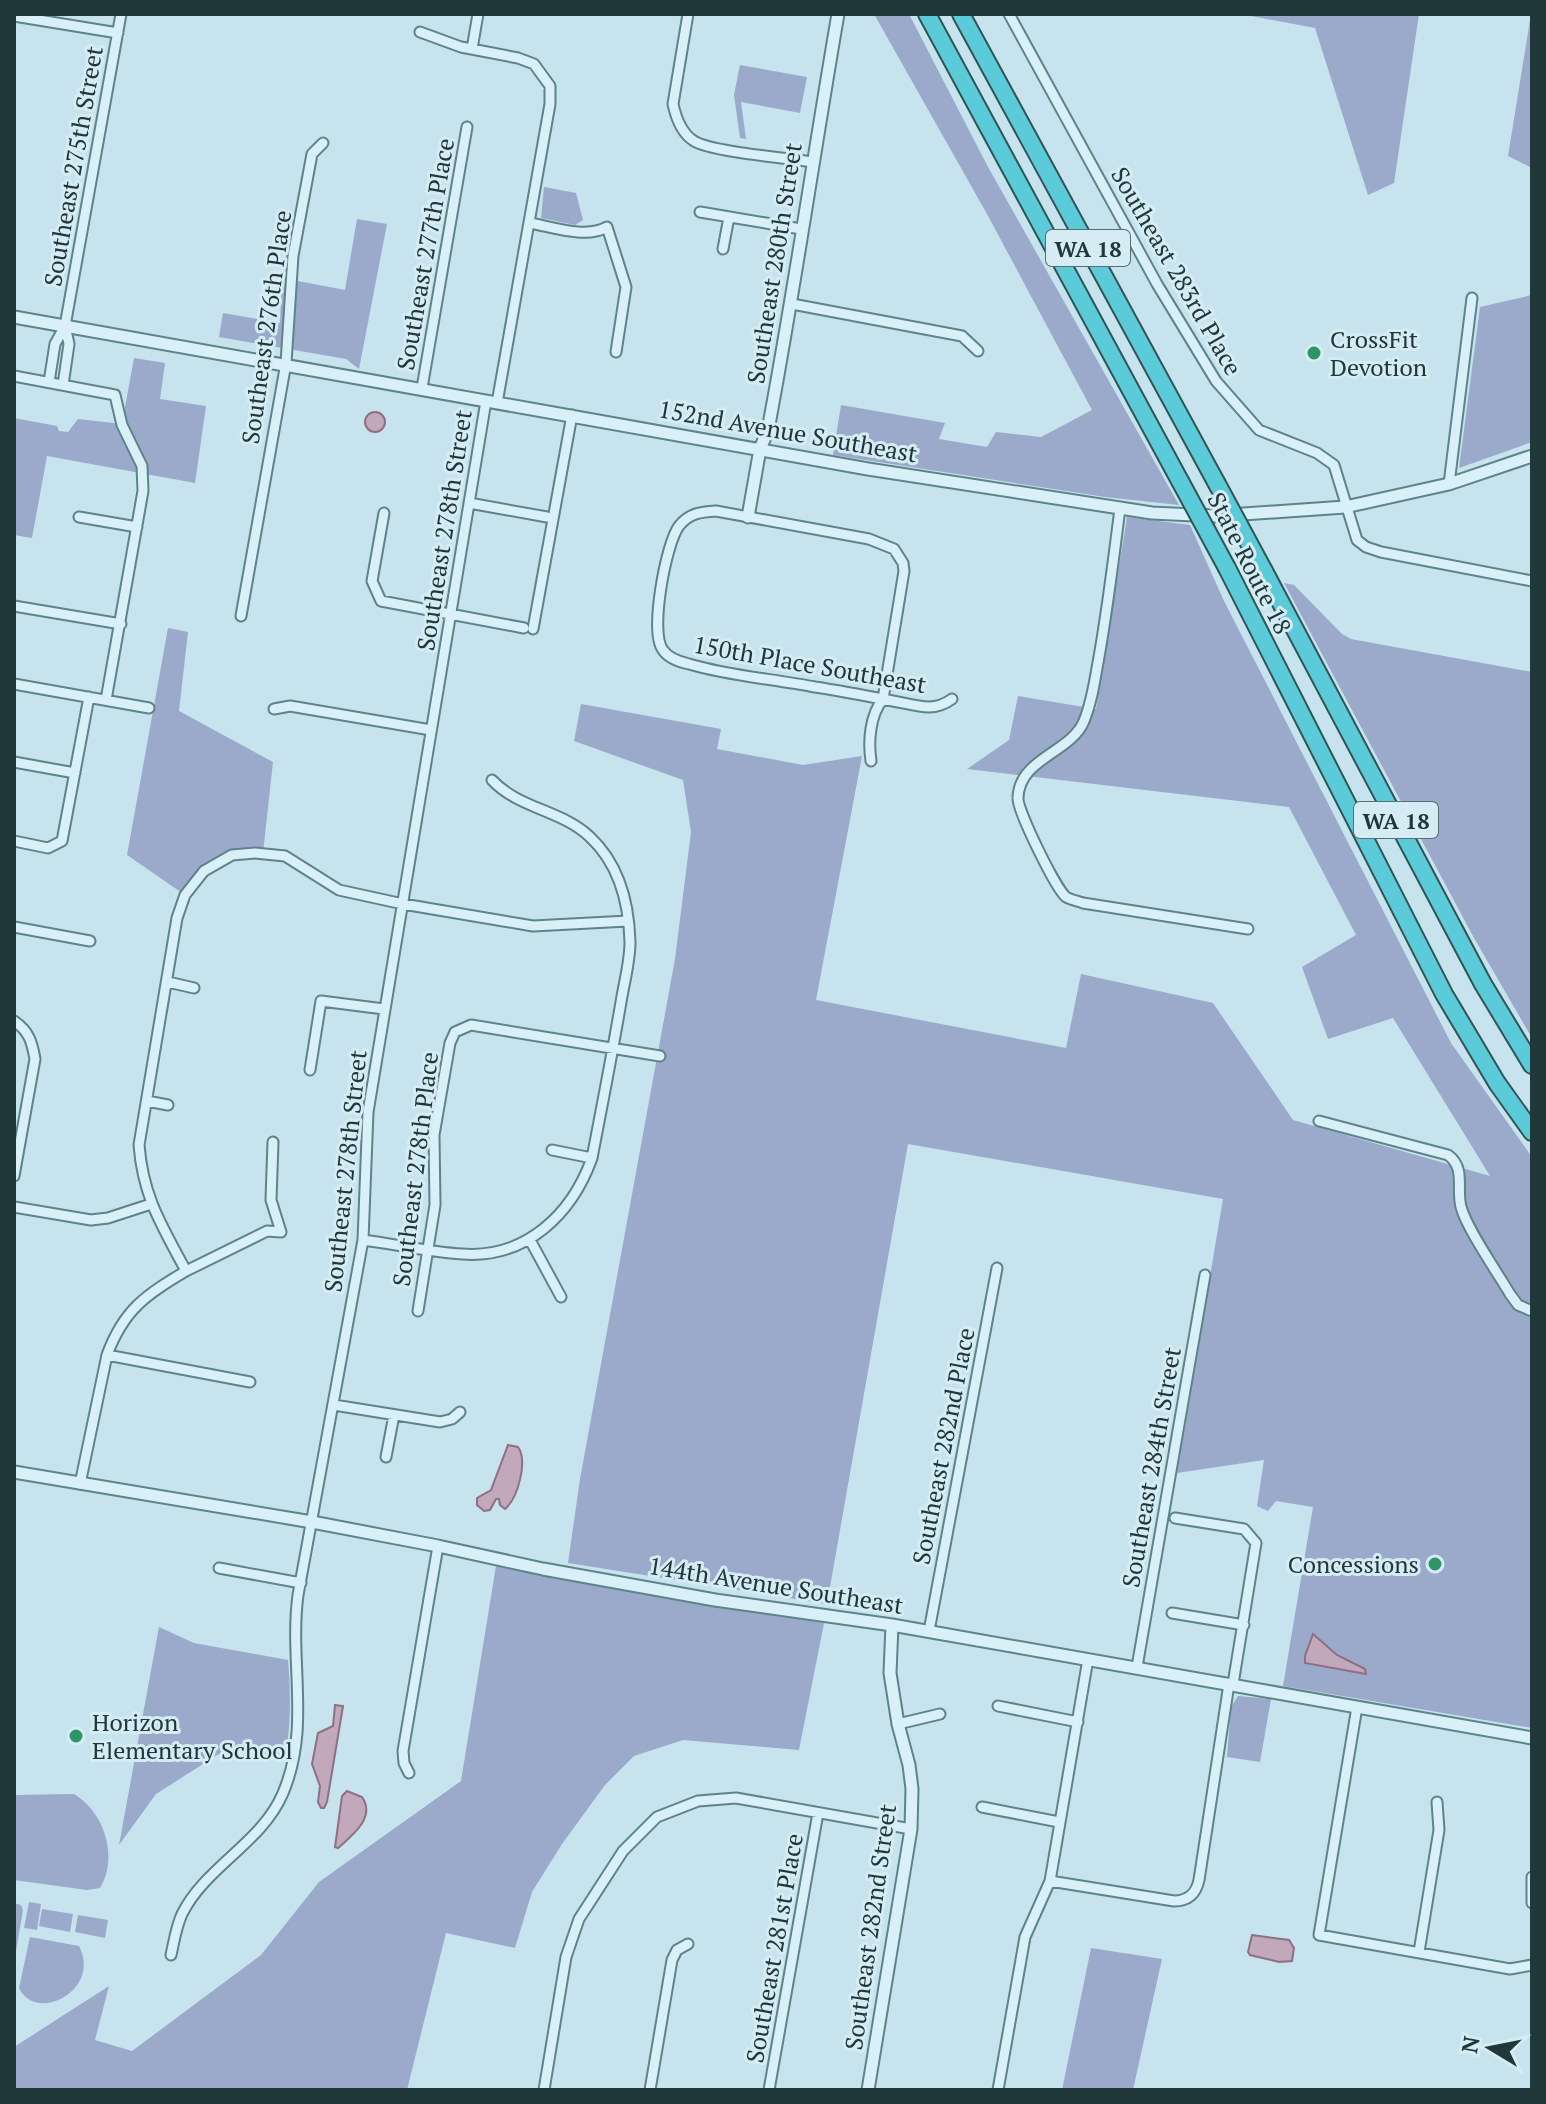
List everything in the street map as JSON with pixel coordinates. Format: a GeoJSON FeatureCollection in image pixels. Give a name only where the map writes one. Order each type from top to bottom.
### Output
{"type":"FeatureCollection","features":[{"type":"Feature","properties":{"kind":"highway","name":"State Route 18"},"geometry":{"type":"LineString","coordinates":[[927,14],[1227,568],[1444,994],[1497,1083],[1532,1132]]}},
{"type":"Feature","properties":{"kind":"highway","name":"State Route 18"},"geometry":{"type":"LineString","coordinates":[[961,14],[1264,571],[1483,984],[1532,1065]]}},
{"type":"Feature","properties":{"kind":"street","name":"Southeast 275th Street"},"geometry":{"type":"LineString","coordinates":[[49,382],[55,344],[65,326],[121,14]]}},
{"type":"Feature","properties":{"kind":"street"},"geometry":{"type":"LineString","coordinates":[[420,32],[472,49],[478,14]]}},
{"type":"Feature","properties":{"kind":"street"},"geometry":{"type":"LineString","coordinates":[[688,14],[673,104],[686,134],[704,146],[812,162]]}},
{"type":"Feature","properties":{"kind":"street","name":"Southeast 280th Street"},"geometry":{"type":"LineString","coordinates":[[748,517],[760,449],[769,428],[792,304],[801,229],[838,14]]}},
{"type":"Feature","properties":{"kind":"street","name":"Southeast 283rd Place"},"geometry":{"type":"LineString","coordinates":[[1009,14],[1157,284],[1216,381],[1259,430],[1317,453],[1334,465],[1345,507]]}},
{"type":"Feature","properties":{"kind":"street"},"geometry":{"type":"LineString","coordinates":[[14,16],[118,33]]}},
{"type":"Feature","properties":{"kind":"street","name":"Southeast 278th Street"},"geometry":{"type":"LineString","coordinates":[[171,1955],[178,1924],[195,1894],[271,1815],[283,1793],[297,1741],[300,1715],[294,1627],[363,1240],[367,1177],[365,1141],[384,1009],[469,503],[530,223],[550,104],[550,86],[534,64],[472,49]]}},
{"type":"Feature","properties":{"kind":"street","name":"Southeast 277th Place"},"geometry":{"type":"LineString","coordinates":[[422,388],[467,127]]}},
{"type":"Feature","properties":{"kind":"street","name":"Southeast 276th Place"},"geometry":{"type":"LineString","coordinates":[[241,616],[286,363],[293,256],[312,154],[323,143]]}},
{"type":"Feature","properties":{"kind":"street"},"geometry":{"type":"LineString","coordinates":[[700,212],[801,229]]}},
{"type":"Feature","properties":{"kind":"street"},"geometry":{"type":"LineString","coordinates":[[723,249],[729,217]]}},
{"type":"Feature","properties":{"kind":"street"},"geometry":{"type":"LineString","coordinates":[[530,223],[588,232],[599,232],[607,227],[626,287],[616,352]]}},
{"type":"Feature","properties":{"kind":"street"},"geometry":{"type":"LineString","coordinates":[[1449,484],[1472,298]]}},
{"type":"Feature","properties":{"kind":"street"},"geometry":{"type":"LineString","coordinates":[[792,304],[962,336],[978,351]]}},
{"type":"Feature","properties":{"kind":"street","name":"152nd Avenue Southeast"},"geometry":{"type":"LineString","coordinates":[[14,317],[760,449],[1177,516],[1345,507],[1449,484],[1532,456]]}},
{"type":"Feature","properties":{"kind":"street","name":"Southeast 275th Street"},"geometry":{"type":"LineString","coordinates":[[63,385],[69,344],[65,326]]}},
{"type":"Feature","properties":{"kind":"street"},"geometry":{"type":"LineString","coordinates":[[14,376],[115,395],[122,425],[142,466],[144,483],[106,700]]}},
{"type":"Feature","properties":{"kind":"street"},"geometry":{"type":"LineString","coordinates":[[384,513],[372,581],[381,601],[529,628],[572,415]]}},
{"type":"Feature","properties":{"kind":"street"},"geometry":{"type":"LineString","coordinates":[[469,503],[547,517]]}},
{"type":"Feature","properties":{"kind":"street"},"geometry":{"type":"LineString","coordinates":[[1345,507],[1357,540],[1372,550],[1532,581]]}},
{"type":"Feature","properties":{"kind":"street"},"geometry":{"type":"LineString","coordinates":[[1120,509],[1103,640],[1083,725],[1071,738],[1036,763],[1025,777],[1018,798],[1055,884],[1067,898],[1248,929]]}},
{"type":"Feature","properties":{"kind":"street","name":"150th Place Southeast"},"geometry":{"type":"LineString","coordinates":[[748,517],[716,511],[697,512],[678,527],[670,543],[657,623],[663,651],[676,660],[692,665],[883,699],[932,707],[952,699]]}},
{"type":"Feature","properties":{"kind":"street"},"geometry":{"type":"LineString","coordinates":[[79,517],[137,527]]}},
{"type":"Feature","properties":{"kind":"street"},"geometry":{"type":"LineString","coordinates":[[748,517],[869,539],[888,545],[903,563],[903,588],[883,699],[875,708],[869,749],[871,761]]}},
{"type":"Feature","properties":{"kind":"street"},"geometry":{"type":"LineString","coordinates":[[14,606],[121,624]]}},
{"type":"Feature","properties":{"kind":"street"},"geometry":{"type":"LineString","coordinates":[[14,684],[149,708]]}},
{"type":"Feature","properties":{"kind":"street"},"geometry":{"type":"LineString","coordinates":[[14,841],[48,848],[58,845],[64,836],[89,697]]}},
{"type":"Feature","properties":{"kind":"street"},"geometry":{"type":"LineString","coordinates":[[274,709],[290,706],[431,730]]}},
{"type":"Feature","properties":{"kind":"street"},"geometry":{"type":"LineString","coordinates":[[14,762],[75,773]]}},
{"type":"Feature","properties":{"kind":"street"},"geometry":{"type":"LineString","coordinates":[[363,1240],[464,1255],[488,1253],[530,1240],[560,1216],[578,1191],[592,1158],[630,945],[623,893],[606,852],[587,833],[561,818],[519,802],[504,793],[492,780]]}},
{"type":"Feature","properties":{"kind":"street"},"geometry":{"type":"LineString","coordinates":[[186,1271],[151,1204],[141,1175],[139,1145],[177,918],[185,895],[204,871],[232,855],[255,853],[285,856],[339,890],[403,904],[533,926],[628,921]]}},
{"type":"Feature","properties":{"kind":"street"},"geometry":{"type":"LineString","coordinates":[[14,927],[90,941]]}},
{"type":"Feature","properties":{"kind":"street"},"geometry":{"type":"LineString","coordinates":[[168,982],[194,988]]}},
{"type":"Feature","properties":{"kind":"street"},"geometry":{"type":"LineString","coordinates":[[310,1070],[321,1001],[384,1009]]}},
{"type":"Feature","properties":{"kind":"street"},"geometry":{"type":"LineString","coordinates":[[14,1021],[25,1029],[33,1044],[35,1059],[14,1176]]}},
{"type":"Feature","properties":{"kind":"street","name":"Southeast 278th Place"},"geometry":{"type":"LineString","coordinates":[[418,1311],[435,1205],[434,1135],[450,1043],[455,1032],[471,1025],[613,1049]]}},
{"type":"Feature","properties":{"kind":"street"},"geometry":{"type":"LineString","coordinates":[[613,1049],[660,1056]]}},
{"type":"Feature","properties":{"kind":"street"},"geometry":{"type":"LineString","coordinates":[[147,1101],[168,1105]]}},
{"type":"Feature","properties":{"kind":"street"},"geometry":{"type":"LineString","coordinates":[[1319,1121],[1448,1155],[1455,1160],[1459,1169],[1462,1209],[1510,1294],[1518,1305],[1532,1311]]}},
{"type":"Feature","properties":{"kind":"street"},"geometry":{"type":"LineString","coordinates":[[80,1484],[107,1355],[123,1322],[145,1296],[186,1271],[267,1231],[281,1232],[271,1200],[273,1142]]}},
{"type":"Feature","properties":{"kind":"street"},"geometry":{"type":"LineString","coordinates":[[552,1150],[592,1158]]}},
{"type":"Feature","properties":{"kind":"street"},"geometry":{"type":"LineString","coordinates":[[14,1207],[91,1220],[108,1218],[151,1204]]}},
{"type":"Feature","properties":{"kind":"street"},"geometry":{"type":"LineString","coordinates":[[530,1240],[561,1297]]}},
{"type":"Feature","properties":{"kind":"street","name":"Southeast 282nd Place"},"geometry":{"type":"LineString","coordinates":[[929,1631],[997,1268]]}},
{"type":"Feature","properties":{"kind":"street","name":"Southeast 284th Street"},"geometry":{"type":"LineString","coordinates":[[1137,1667],[1205,1275]]}},
{"type":"Feature","properties":{"kind":"street"},"geometry":{"type":"LineString","coordinates":[[107,1355],[250,1382]]}},
{"type":"Feature","properties":{"kind":"street"},"geometry":{"type":"LineString","coordinates":[[334,1405],[440,1422],[452,1419],[460,1412]]}},
{"type":"Feature","properties":{"kind":"street"},"geometry":{"type":"LineString","coordinates":[[386,1457],[394,1415]]}},
{"type":"Feature","properties":{"kind":"street","name":"144th Avenue Southeast"},"geometry":{"type":"LineString","coordinates":[[14,1472],[312,1522],[701,1598],[929,1631],[1532,1738]]}},
{"type":"Feature","properties":{"kind":"street"},"geometry":{"type":"LineString","coordinates":[[1050,1881],[1174,1901],[1187,1899],[1198,1885],[1257,1549],[1253,1536],[1244,1529],[1175,1518]]}},
{"type":"Feature","properties":{"kind":"street"},"geometry":{"type":"LineString","coordinates":[[409,1773],[403,1751],[438,1546]]}},
{"type":"Feature","properties":{"kind":"street"},"geometry":{"type":"LineString","coordinates":[[219,1568],[301,1583]]}},
{"type":"Feature","properties":{"kind":"street"},"geometry":{"type":"LineString","coordinates":[[1172,1613],[1244,1625]]}},
{"type":"Feature","properties":{"kind":"street","name":"Southeast 282nd Street"},"geometry":{"type":"LineString","coordinates":[[868,2090],[911,1829],[909,1765],[898,1724],[890,1673],[892,1625]]}},
{"type":"Feature","properties":{"kind":"street"},"geometry":{"type":"LineString","coordinates":[[998,2090],[1025,1937],[1050,1881],[1088,1659]]}},
{"type":"Feature","properties":{"kind":"street"},"geometry":{"type":"LineString","coordinates":[[998,1706],[1078,1722]]}},
{"type":"Feature","properties":{"kind":"street"},"geometry":{"type":"LineString","coordinates":[[1357,1707],[1319,1935],[1510,1969],[1532,1965]]}},
{"type":"Feature","properties":{"kind":"street"},"geometry":{"type":"LineString","coordinates":[[898,1724],[940,1714]]}},
{"type":"Feature","properties":{"kind":"street"},"geometry":{"type":"LineString","coordinates":[[544,2090],[566,1957],[579,1919],[623,1851],[657,1817],[698,1801],[736,1798],[911,1829]]}},
{"type":"Feature","properties":{"kind":"street"},"geometry":{"type":"LineString","coordinates":[[1419,1952],[1439,1830],[1437,1802]]}},
{"type":"Feature","properties":{"kind":"street"},"geometry":{"type":"LineString","coordinates":[[982,1807],[1059,1822]]}},
{"type":"Feature","properties":{"kind":"street","name":"Southeast 281st Place"},"geometry":{"type":"LineString","coordinates":[[769,2090],[818,1813]]}},
{"type":"Feature","properties":{"kind":"street"},"geometry":{"type":"LineString","coordinates":[[1532,1877],[1532,1903]]}},
{"type":"Feature","properties":{"kind":"street"},"geometry":{"type":"LineString","coordinates":[[650,2090],[672,1960],[677,1950],[688,1944]]}},
{"type":"Feature","properties":{"kind":"shaded area"},"geometry":{"type":"Polygon","coordinates":[[[874,14],[909,14],[988,167],[1179,505],[1105,497],[833,455],[841,405],[945,423],[939,439],[987,447],[996,432],[1041,437],[1092,410],[987,214],[874,14]]]}},
{"type":"Feature","properties":{"kind":"shaded area"},"geometry":{"type":"Polygon","coordinates":[[[1240,14],[1419,14],[1394,183],[1368,195],[1315,28],[1240,14]]]}},
{"type":"Feature","properties":{"kind":"shaded area"},"geometry":{"type":"Polygon","coordinates":[[[1532,14],[1532,168],[1508,156],[1532,14]]]}},
{"type":"Feature","properties":{"kind":"shaded area"},"geometry":{"type":"Polygon","coordinates":[[[740,65],[807,77],[800,113],[741,102],[746,139],[740,138],[734,95],[740,65]]]}},
{"type":"Feature","properties":{"kind":"shaded area"},"geometry":{"type":"Polygon","coordinates":[[[544,187],[576,193],[583,220],[575,225],[541,218],[544,187]]]}},
{"type":"Feature","properties":{"kind":"shaded area"},"geometry":{"type":"Polygon","coordinates":[[[357,219],[387,224],[359,369],[346,359],[219,337],[223,313],[280,323],[282,278],[345,290],[357,219]]]}},
{"type":"Feature","properties":{"kind":"shaded area"},"geometry":{"type":"Polygon","coordinates":[[[1532,295],[1532,442],[1459,468],[1480,307],[1532,295]]]}},
{"type":"Feature","properties":{"kind":"shaded area"},"geometry":{"type":"Polygon","coordinates":[[[134,358],[165,363],[160,399],[206,406],[195,483],[47,456],[32,538],[14,535],[14,418],[57,426],[59,431],[68,432],[78,419],[122,424],[134,358]]]}},
{"type":"Feature","properties":{"kind":"shaded area"},"geometry":{"type":"Polygon","coordinates":[[[375,412],[382,415],[385,422],[382,429],[375,432],[368,429],[365,422],[368,415],[375,412]]]}},
{"type":"Feature","properties":{"kind":"shaded area"},"geometry":{"type":"Polygon","coordinates":[[[1127,517],[1190,525],[1224,601],[1451,1043],[1532,1157],[1532,1728],[1283,1686],[1313,1507],[1276,1501],[1268,1511],[1257,1506],[1264,1460],[1177,1473],[1223,1199],[908,1144],[827,1604],[568,1563],[580,1479],[675,959],[691,832],[683,780],[574,741],[581,704],[721,729],[717,749],[803,765],[862,756],[816,1000],[1066,1048],[1081,974],[1213,1003],[1293,1120],[1490,1176],[1393,1018],[1328,1039],[1302,967],[1356,935],[1289,807],[967,769],[1009,740],[1018,696],[1096,709],[1127,517]]]}},
{"type":"Feature","properties":{"kind":"shaded area"},"geometry":{"type":"Polygon","coordinates":[[[1284,583],[1294,585],[1342,634],[1351,639],[1532,672],[1532,1038],[1474,938],[1284,583]]]}},
{"type":"Feature","properties":{"kind":"shaded area"},"geometry":{"type":"Polygon","coordinates":[[[168,628],[188,632],[179,711],[273,762],[263,853],[221,860],[185,895],[127,855],[168,628]]]}},
{"type":"Feature","properties":{"kind":"shaded area"},"geometry":{"type":"Polygon","coordinates":[[[508,1445],[518,1447],[521,1453],[522,1470],[517,1488],[505,1509],[496,1499],[490,1510],[484,1511],[477,1505],[477,1498],[491,1490],[508,1445]]]}},
{"type":"Feature","properties":{"kind":"shaded area"},"geometry":{"type":"Polygon","coordinates":[[[496,1566],[824,1623],[799,1750],[683,1740],[634,1756],[605,1785],[532,1892],[515,1948],[446,1933],[407,2090],[14,2090],[14,2047],[109,1986],[95,2040],[132,2051],[261,1955],[319,1882],[461,1781],[496,1566]]]}},
{"type":"Feature","properties":{"kind":"shaded area"},"geometry":{"type":"Polygon","coordinates":[[[159,1627],[194,1643],[288,1660],[290,1710],[285,1760],[236,1749],[217,1755],[156,1794],[119,1845],[159,1627]]]}},
{"type":"Feature","properties":{"kind":"shaded area"},"geometry":{"type":"Polygon","coordinates":[[[1313,1634],[1337,1655],[1365,1669],[1366,1674],[1305,1663],[1313,1634]]]}},
{"type":"Feature","properties":{"kind":"shaded area"},"geometry":{"type":"Polygon","coordinates":[[[1238,1696],[1271,1699],[1260,1762],[1227,1757],[1231,1707],[1238,1696]]]}},
{"type":"Feature","properties":{"kind":"shaded area"},"geometry":{"type":"Polygon","coordinates":[[[335,1705],[343,1706],[327,1802],[321,1808],[318,1802],[320,1786],[312,1764],[318,1733],[333,1726],[335,1705]]]}},
{"type":"Feature","properties":{"kind":"shaded area"},"geometry":{"type":"Polygon","coordinates":[[[347,1791],[362,1797],[366,1812],[361,1825],[338,1848],[335,1847],[342,1796],[347,1791]]]}},
{"type":"Feature","properties":{"kind":"shaded area"},"geometry":{"type":"Polygon","coordinates":[[[74,1794],[93,1812],[105,1836],[108,1862],[100,1888],[87,1890],[14,1880],[14,1795],[74,1794]]]}},
{"type":"Feature","properties":{"kind":"shaded area"},"geometry":{"type":"Polygon","coordinates":[[[29,1902],[41,1904],[37,1930],[24,1928],[29,1902]]]}},
{"type":"Feature","properties":{"kind":"shaded area"},"geometry":{"type":"Polygon","coordinates":[[[14,1903],[21,1905],[23,1910],[14,1963],[14,1903]]]}},
{"type":"Feature","properties":{"kind":"shaded area"},"geometry":{"type":"Polygon","coordinates":[[[42,1909],[73,1914],[70,1932],[39,1926],[42,1909]]]}},
{"type":"Feature","properties":{"kind":"shaded area"},"geometry":{"type":"Polygon","coordinates":[[[78,1915],[108,1920],[105,1938],[75,1932],[78,1915]]]}},
{"type":"Feature","properties":{"kind":"shaded area"},"geometry":{"type":"Polygon","coordinates":[[[1252,1935],[1289,1940],[1294,1948],[1292,1961],[1279,1962],[1250,1955],[1252,1935]]]}},
{"type":"Feature","properties":{"kind":"shaded area"},"geometry":{"type":"Polygon","coordinates":[[[30,1937],[79,1946],[84,1962],[82,1976],[75,1988],[64,1997],[39,2003],[27,1998],[19,1988],[30,1937]]]}},
{"type":"Feature","properties":{"kind":"shaded area"},"geometry":{"type":"Polygon","coordinates":[[[1091,1948],[1162,1959],[1133,2090],[1062,2090],[1091,1948]]]}},
{"type":"Feature","properties":{"kind":"place","name":"CrossFit Devotion"},"geometry":{"type":"Point","coordinates":[1314,353]}},
{"type":"Feature","properties":{"kind":"place","name":"Concessions"},"geometry":{"type":"Point","coordinates":[1435,1564]}},
{"type":"Feature","properties":{"kind":"place","name":"Horizon Elementary School"},"geometry":{"type":"Point","coordinates":[76,1736]}}]}
